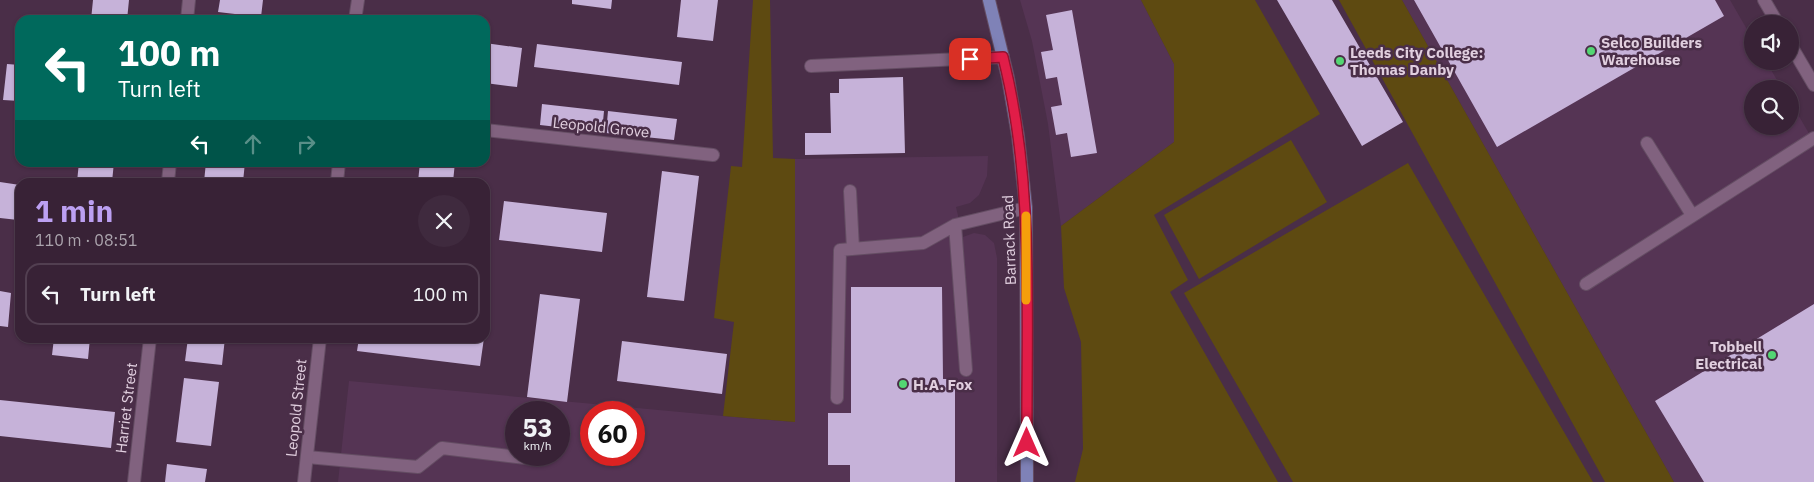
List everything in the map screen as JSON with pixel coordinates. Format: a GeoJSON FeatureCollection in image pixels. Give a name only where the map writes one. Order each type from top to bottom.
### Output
{"type":"FeatureCollection","features":[{"type":"Feature","properties":{"kind":"main road","name":"Barrack Road"},"geometry":{"type":"LineString","coordinates":[[989,0],[1003,57],[1018,136],[1026,208],[1027,482]]}},
{"type":"Feature","properties":{"kind":"street"},"geometry":{"type":"LineString","coordinates":[[188,15],[189,0]]}},
{"type":"Feature","properties":{"kind":"street"},"geometry":{"type":"LineString","coordinates":[[356,15],[358,0]]}},
{"type":"Feature","properties":{"kind":"street"},"geometry":{"type":"LineString","coordinates":[[1764,0],[1773,15]]}},
{"type":"Feature","properties":{"kind":"street"},"geometry":{"type":"LineString","coordinates":[[811,66],[1003,57]]}},
{"type":"Feature","properties":{"kind":"street"},"geometry":{"type":"LineString","coordinates":[[1799,59],[1814,85]]}},
{"type":"Feature","properties":{"kind":"street","name":"Leopold Grove"},"geometry":{"type":"LineString","coordinates":[[490,131],[713,155]]}},
{"type":"Feature","properties":{"kind":"street"},"geometry":{"type":"LineString","coordinates":[[1586,284],[1814,138]]}},
{"type":"Feature","properties":{"kind":"street"},"geometry":{"type":"LineString","coordinates":[[1647,142],[1692,215]]}},
{"type":"Feature","properties":{"kind":"street"},"geometry":{"type":"LineString","coordinates":[[850,191],[853,249]]}},
{"type":"Feature","properties":{"kind":"street"},"geometry":{"type":"LineString","coordinates":[[837,398],[840,250],[923,243],[955,225],[1026,208]]}},
{"type":"Feature","properties":{"kind":"street"},"geometry":{"type":"LineString","coordinates":[[955,225],[966,370]]}},
{"type":"Feature","properties":{"kind":"street","name":"Harriet Street"},"geometry":{"type":"LineString","coordinates":[[134,482],[149,343]]}},
{"type":"Feature","properties":{"kind":"street","name":"Leopold Street"},"geometry":{"type":"LineString","coordinates":[[304,482],[319,343]]}},
{"type":"Feature","properties":{"kind":"street"},"geometry":{"type":"LineString","coordinates":[[307,457],[418,467],[442,448],[505,455]]}},
{"type":"Feature","properties":{"kind":"shaded area"},"geometry":{"type":"Polygon","coordinates":[[[753,0],[770,0],[773,158],[795,159],[795,422],[723,416],[734,322],[714,318],[731,166],[742,167],[753,0]]]}},
{"type":"Feature","properties":{"kind":"shaded area"},"geometry":{"type":"Polygon","coordinates":[[[1020,0],[1141,0],[1174,64],[1174,142],[1061,226],[1048,124],[1032,41],[1020,0]]]}},
{"type":"Feature","properties":{"kind":"shaded area"},"geometry":{"type":"Polygon","coordinates":[[[1141,0],[1255,0],[1320,114],[1154,215],[1188,280],[1170,292],[1278,482],[1075,482],[1083,449],[1081,342],[1064,288],[1061,226],[1174,142],[1174,64],[1141,0]]]}},
{"type":"Feature","properties":{"kind":"shaded area"},"geometry":{"type":"Polygon","coordinates":[[[1339,0],[1402,0],[1674,482],[1605,482],[1339,0]]]}},
{"type":"Feature","properties":{"kind":"shaded area"},"geometry":{"type":"Polygon","coordinates":[[[1402,0],[1730,0],[1744,24],[1744,70],[1771,70],[1777,80],[1744,80],[1744,135],[1799,135],[1799,116],[1814,142],[1814,482],[1674,482],[1402,0]]]}},
{"type":"Feature","properties":{"kind":"shaded area"},"geometry":{"type":"Polygon","coordinates":[[[1291,140],[1327,202],[1199,279],[1164,215],[1291,140]]]}},
{"type":"Feature","properties":{"kind":"shaded area"},"geometry":{"type":"Polygon","coordinates":[[[988,156],[987,176],[979,195],[970,203],[956,207],[963,237],[974,233],[985,235],[994,243],[997,258],[997,482],[338,482],[349,381],[563,401],[505,401],[505,466],[570,466],[570,402],[580,403],[580,466],[645,466],[645,409],[795,422],[795,159],[988,156]]]}},
{"type":"Feature","properties":{"kind":"shaded area"},"geometry":{"type":"Polygon","coordinates":[[[1408,163],[1593,482],[1293,482],[1184,293],[1408,163]]]}},
{"type":"Feature","properties":{"kind":"building"},"geometry":{"type":"Polygon","coordinates":[[[93,0],[129,0],[128,15],[92,15],[93,0]]]}},
{"type":"Feature","properties":{"kind":"building"},"geometry":{"type":"Polygon","coordinates":[[[220,0],[263,0],[261,15],[218,12],[220,0]]]}},
{"type":"Feature","properties":{"kind":"building"},"geometry":{"type":"Polygon","coordinates":[[[572,0],[612,0],[611,9],[572,4],[572,0]]]}},
{"type":"Feature","properties":{"kind":"building"},"geometry":{"type":"Polygon","coordinates":[[[681,0],[718,0],[713,41],[677,37],[681,0]]]}},
{"type":"Feature","properties":{"kind":"building","name":"Leeds City College: Thomas Danby"},"geometry":{"type":"Polygon","coordinates":[[[1277,0],[1332,0],[1403,122],[1362,146],[1277,0]]]}},
{"type":"Feature","properties":{"kind":"building"},"geometry":{"type":"Polygon","coordinates":[[[1414,0],[1715,0],[1724,16],[1497,147],[1414,0]]]}},
{"type":"Feature","properties":{"kind":"building"},"geometry":{"type":"Polygon","coordinates":[[[1072,10],[1097,153],[1071,157],[1067,133],[1056,135],[1051,107],[1062,105],[1057,77],[1046,79],[1041,52],[1053,50],[1046,15],[1072,10]]]}},
{"type":"Feature","properties":{"kind":"building"},"geometry":{"type":"Polygon","coordinates":[[[490,44],[522,48],[517,87],[490,84],[490,44]]]}},
{"type":"Feature","properties":{"kind":"building"},"geometry":{"type":"Polygon","coordinates":[[[537,44],[682,62],[679,85],[534,67],[537,44]]]}},
{"type":"Feature","properties":{"kind":"building"},"geometry":{"type":"Polygon","coordinates":[[[7,64],[15,65],[15,101],[3,100],[7,64]]]}},
{"type":"Feature","properties":{"kind":"building"},"geometry":{"type":"Polygon","coordinates":[[[903,77],[905,153],[805,155],[805,133],[831,133],[830,93],[839,93],[839,79],[903,77]]]}},
{"type":"Feature","properties":{"kind":"building"},"geometry":{"type":"Polygon","coordinates":[[[542,104],[604,111],[602,132],[540,125],[542,104]]]}},
{"type":"Feature","properties":{"kind":"building"},"geometry":{"type":"Polygon","coordinates":[[[608,111],[677,119],[674,140],[606,133],[608,111]]]}},
{"type":"Feature","properties":{"kind":"building"},"geometry":{"type":"Polygon","coordinates":[[[78,167],[114,167],[112,178],[77,178],[78,167]]]}},
{"type":"Feature","properties":{"kind":"building"},"geometry":{"type":"Polygon","coordinates":[[[206,167],[244,167],[243,178],[204,178],[206,167]]]}},
{"type":"Feature","properties":{"kind":"building"},"geometry":{"type":"Polygon","coordinates":[[[420,167],[454,167],[453,178],[418,178],[420,167]]]}},
{"type":"Feature","properties":{"kind":"building"},"geometry":{"type":"Polygon","coordinates":[[[662,171],[699,176],[684,301],[647,297],[662,171]]]}},
{"type":"Feature","properties":{"kind":"building"},"geometry":{"type":"Polygon","coordinates":[[[0,182],[15,184],[15,220],[0,218],[0,182]]]}},
{"type":"Feature","properties":{"kind":"building"},"geometry":{"type":"Polygon","coordinates":[[[504,201],[607,213],[602,252],[499,240],[504,201]]]}},
{"type":"Feature","properties":{"kind":"building","name":"H.A. Fox"},"geometry":{"type":"Polygon","coordinates":[[[851,287],[942,287],[943,379],[955,379],[955,482],[850,482],[850,465],[828,465],[828,413],[851,413],[851,287]]]}},
{"type":"Feature","properties":{"kind":"building"},"geometry":{"type":"Polygon","coordinates":[[[0,291],[11,293],[8,327],[0,326],[0,291]]]}},
{"type":"Feature","properties":{"kind":"building"},"geometry":{"type":"Polygon","coordinates":[[[540,294],[580,299],[567,401],[527,397],[540,294]]]}},
{"type":"Feature","properties":{"kind":"building","name":"Tobbell Electrical"},"geometry":{"type":"Polygon","coordinates":[[[1814,304],[1814,482],[1704,482],[1655,401],[1814,304]]]}},
{"type":"Feature","properties":{"kind":"building"},"geometry":{"type":"Polygon","coordinates":[[[622,341],[727,354],[722,394],[617,381],[622,341]]]}},
{"type":"Feature","properties":{"kind":"building"},"geometry":{"type":"Polygon","coordinates":[[[53,343],[90,343],[88,359],[52,355],[53,343]]]}},
{"type":"Feature","properties":{"kind":"building"},"geometry":{"type":"Polygon","coordinates":[[[187,343],[224,343],[222,365],[185,361],[187,343]]]}},
{"type":"Feature","properties":{"kind":"building"},"geometry":{"type":"Polygon","coordinates":[[[358,343],[483,343],[480,366],[357,351],[358,343]]]}},
{"type":"Feature","properties":{"kind":"building"},"geometry":{"type":"Polygon","coordinates":[[[184,378],[219,382],[211,446],[176,442],[184,378]]]}},
{"type":"Feature","properties":{"kind":"building"},"geometry":{"type":"Polygon","coordinates":[[[0,400],[115,412],[111,448],[0,436],[0,400]]]}},
{"type":"Feature","properties":{"kind":"building"},"geometry":{"type":"Polygon","coordinates":[[[167,464],[207,469],[205,482],[165,482],[167,464]]]}},
{"type":"Feature","properties":{"kind":"slow traffic"},"geometry":{"type":"LineString","coordinates":[[1026,216],[1026,300]]}},
{"type":"Feature","properties":{"kind":"place","name":"Selco Builders Warehouse"},"geometry":{"type":"Point","coordinates":[1591,51]}},
{"type":"Feature","properties":{"kind":"place","name":"Leeds City College: Thomas Danby"},"geometry":{"type":"Point","coordinates":[1340,61]}},
{"type":"Feature","properties":{"kind":"place","name":"Tobbell Electrical"},"geometry":{"type":"Point","coordinates":[1772,355]}},
{"type":"Feature","properties":{"kind":"place","name":"H.A. Fox"},"geometry":{"type":"Point","coordinates":[903,384]}},
{"type":"Feature","properties":{"kind":"route"},"geometry":{"type":"LineString","coordinates":[[970,59],[1003,57],[1018,136],[1026,208],[1027,443]]}}]}
